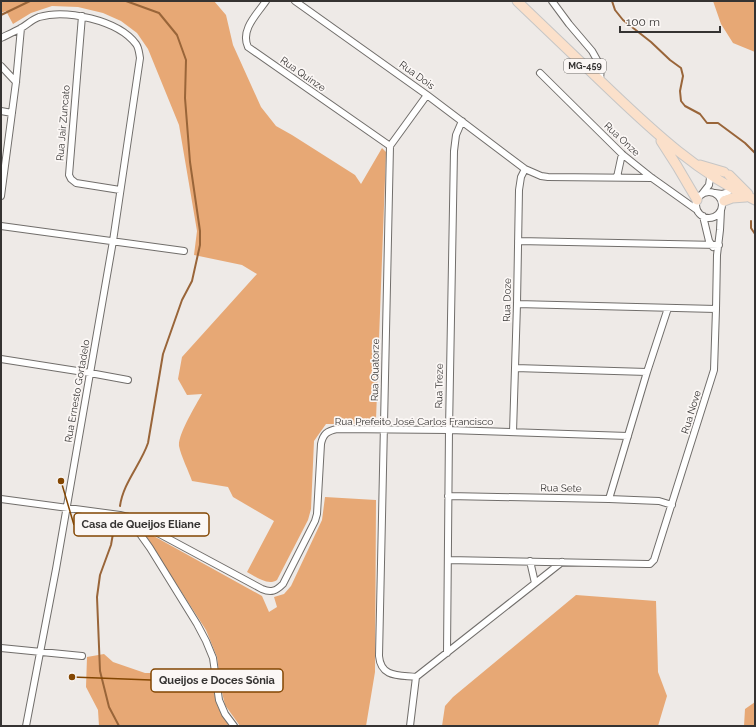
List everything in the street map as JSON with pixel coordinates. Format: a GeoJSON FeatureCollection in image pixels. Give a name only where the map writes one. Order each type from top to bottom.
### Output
{"type":"FeatureCollection","features":[{"type":"Feature","properties":{"kind":"main road","name":"MG-459"},"geometry":{"type":"LineString","coordinates":[[517,1],[653,130],[711,180],[752,199]]}},
{"type":"Feature","properties":{"kind":"main road"},"geometry":{"type":"LineString","coordinates":[[653,130],[700,197]]}},
{"type":"Feature","properties":{"kind":"main road"},"geometry":{"type":"LineString","coordinates":[[693,163],[726,173],[752,199]]}},
{"type":"Feature","properties":{"kind":"main road"},"geometry":{"type":"LineString","coordinates":[[722,205],[735,198],[752,199]]}},
{"type":"Feature","properties":{"kind":"street","name":"Rua Quinze"},"geometry":{"type":"LineString","coordinates":[[266,1],[247,29],[245,36],[248,47],[390,146]]}},
{"type":"Feature","properties":{"kind":"street","name":"Rua Dois"},"geometry":{"type":"LineString","coordinates":[[295,1],[427,95],[525,169],[541,176],[652,178]]}},
{"type":"Feature","properties":{"kind":"street"},"geometry":{"type":"LineString","coordinates":[[554,3],[569,24],[592,51],[600,67],[600,80]]}},
{"type":"Feature","properties":{"kind":"street"},"geometry":{"type":"LineString","coordinates":[[1,38],[39,17],[49,15],[82,16]]}},
{"type":"Feature","properties":{"kind":"street","name":"Rua Ernesto Gortadelo"},"geometry":{"type":"LineString","coordinates":[[26,726],[56,569],[113,241],[140,58],[136,44],[118,29],[105,23],[82,16]]}},
{"type":"Feature","properties":{"kind":"street","name":"Rua Jair Zuncato"},"geometry":{"type":"LineString","coordinates":[[82,16],[69,175],[70,179],[76,182],[120,190]]}},
{"type":"Feature","properties":{"kind":"street"},"geometry":{"type":"LineString","coordinates":[[1,196],[16,82],[21,28]]}},
{"type":"Feature","properties":{"kind":"street"},"geometry":{"type":"LineString","coordinates":[[1,66],[16,82]]}},
{"type":"Feature","properties":{"kind":"street","name":"Rua Onze"},"geometry":{"type":"LineString","coordinates":[[540,73],[622,154],[652,178],[697,210]]}},
{"type":"Feature","properties":{"kind":"street"},"geometry":{"type":"LineString","coordinates":[[390,146],[427,95]]}},
{"type":"Feature","properties":{"kind":"street"},"geometry":{"type":"LineString","coordinates":[[1,111],[12,113]]}},
{"type":"Feature","properties":{"kind":"street","name":"Rua Treze"},"geometry":{"type":"LineString","coordinates":[[447,653],[448,430],[454,142],[462,121]]}},
{"type":"Feature","properties":{"kind":"street","name":"Rua Quatorze"},"geometry":{"type":"LineString","coordinates":[[390,146],[383,429],[380,664],[382,669],[387,672],[416,677]]}},
{"type":"Feature","properties":{"kind":"street"},"geometry":{"type":"LineString","coordinates":[[618,178],[622,154]]}},
{"type":"Feature","properties":{"kind":"street","name":"Rua Doze"},"geometry":{"type":"LineString","coordinates":[[513,432],[519,190],[521,177],[525,169]]}},
{"type":"Feature","properties":{"kind":"street"},"geometry":{"type":"LineString","coordinates":[[718,172],[726,173],[732,181],[730,190],[718,214],[714,217],[708,218],[703,216],[697,210],[696,205],[711,180],[718,172]]}},
{"type":"Feature","properties":{"kind":"street"},"geometry":{"type":"LineString","coordinates":[[711,180],[715,193],[721,200],[722,205]]}},
{"type":"Feature","properties":{"kind":"street"},"geometry":{"type":"LineString","coordinates":[[700,197],[709,192],[722,194],[730,190]]}},
{"type":"Feature","properties":{"kind":"street","name":"Rua Nove"},"geometry":{"type":"LineString","coordinates":[[562,562],[647,564],[652,563],[656,558],[714,370],[717,255],[722,205]]}},
{"type":"Feature","properties":{"kind":"street"},"geometry":{"type":"LineString","coordinates":[[703,216],[711,245],[717,255]]}},
{"type":"Feature","properties":{"kind":"street"},"geometry":{"type":"LineString","coordinates":[[1,226],[184,251]]}},
{"type":"Feature","properties":{"kind":"street"},"geometry":{"type":"LineString","coordinates":[[518,241],[719,245]]}},
{"type":"Feature","properties":{"kind":"street"},"geometry":{"type":"LineString","coordinates":[[517,304],[716,309]]}},
{"type":"Feature","properties":{"kind":"street"},"geometry":{"type":"LineString","coordinates":[[609,498],[668,308]]}},
{"type":"Feature","properties":{"kind":"street"},"geometry":{"type":"LineString","coordinates":[[1,359],[90,372],[128,380]]}},
{"type":"Feature","properties":{"kind":"street"},"geometry":{"type":"LineString","coordinates":[[515,368],[647,372]]}},
{"type":"Feature","properties":{"kind":"street","name":"Rua Prefeito José Carlos Francisco"},"geometry":{"type":"LineString","coordinates":[[1,499],[128,517],[262,589],[273,592],[279,589],[283,584],[315,521],[319,502],[321,444],[325,433],[330,430],[448,430],[628,436]]}},
{"type":"Feature","properties":{"kind":"street","name":"Rua Sete"},"geometry":{"type":"LineString","coordinates":[[448,496],[609,498],[658,501],[672,505]]}},
{"type":"Feature","properties":{"kind":"street"},"geometry":{"type":"LineString","coordinates":[[128,517],[150,548],[206,641],[213,658],[219,700],[224,714],[234,726]]}},
{"type":"Feature","properties":{"kind":"street"},"geometry":{"type":"LineString","coordinates":[[448,560],[562,562]]}},
{"type":"Feature","properties":{"kind":"street"},"geometry":{"type":"LineString","coordinates":[[530,561],[535,583]]}},
{"type":"Feature","properties":{"kind":"street"},"geometry":{"type":"LineString","coordinates":[[410,726],[416,677],[562,562]]}},
{"type":"Feature","properties":{"kind":"street"},"geometry":{"type":"LineString","coordinates":[[1,648],[82,656]]}},
{"type":"Feature","properties":{"kind":"shaded area"},"geometry":{"type":"Polygon","coordinates":[[[1,1],[214,1],[226,15],[233,45],[261,107],[276,126],[355,175],[361,184],[382,148],[386,152],[375,424],[326,424],[314,441],[311,509],[308,520],[277,580],[273,582],[258,578],[247,572],[274,521],[233,497],[228,487],[192,481],[179,446],[179,441],[184,427],[202,394],[187,395],[178,379],[182,357],[257,274],[242,265],[194,255],[197,231],[179,125],[148,49],[137,33],[121,21],[103,13],[78,7],[52,6],[31,13],[13,24],[6,11],[1,13],[1,1]]]}},
{"type":"Feature","properties":{"kind":"shaded area"},"geometry":{"type":"Polygon","coordinates":[[[713,1],[755,1],[755,52],[733,43],[721,24],[713,1]]]}},
{"type":"Feature","properties":{"kind":"shaded area"},"geometry":{"type":"Polygon","coordinates":[[[325,497],[376,500],[375,672],[366,726],[240,726],[225,705],[217,657],[206,630],[141,529],[262,596],[269,612],[277,607],[274,597],[284,594],[291,586],[322,520],[325,497]]]}},
{"type":"Feature","properties":{"kind":"shaded area"},"geometry":{"type":"Polygon","coordinates":[[[576,595],[656,601],[658,672],[667,696],[658,726],[442,726],[445,706],[453,697],[576,595]]]}},
{"type":"Feature","properties":{"kind":"shaded area"},"geometry":{"type":"Polygon","coordinates":[[[104,654],[113,662],[145,673],[212,673],[218,707],[230,726],[99,726],[98,710],[86,687],[87,657],[104,654]]]}},
{"type":"Feature","properties":{"kind":"shaded area"},"geometry":{"type":"Polygon","coordinates":[[[755,702],[755,726],[744,726],[745,709],[755,702]]]}},
{"type":"Feature","properties":{"kind":"waterway"},"geometry":{"type":"LineString","coordinates":[[1,15],[30,1]]}},
{"type":"Feature","properties":{"kind":"waterway"},"geometry":{"type":"LineString","coordinates":[[120,506],[128,481],[148,443],[163,354],[182,300],[192,281],[200,245],[200,231],[190,162],[185,98],[186,60],[177,35],[159,13],[126,1]]}},
{"type":"Feature","properties":{"kind":"waterway"},"geometry":{"type":"LineString","coordinates":[[612,1],[615,10],[623,20],[681,68],[683,76],[680,91],[681,101],[685,106],[700,114],[707,123],[718,123],[745,143],[755,153]]}},
{"type":"Feature","properties":{"kind":"waterway"},"geometry":{"type":"LineString","coordinates":[[751,221],[751,228],[755,234]]}},
{"type":"Feature","properties":{"kind":"waterway"},"geometry":{"type":"LineString","coordinates":[[115,522],[111,545],[100,575],[97,597],[100,671],[109,707],[119,726]]}},
{"type":"Feature","properties":{"kind":"place","name":"Casa de Queijos Eliane"},"geometry":{"type":"Point","coordinates":[61,481]}},
{"type":"Feature","properties":{"kind":"place","name":"Queijos e Doces Sônia"},"geometry":{"type":"Point","coordinates":[72,677]}}]}
